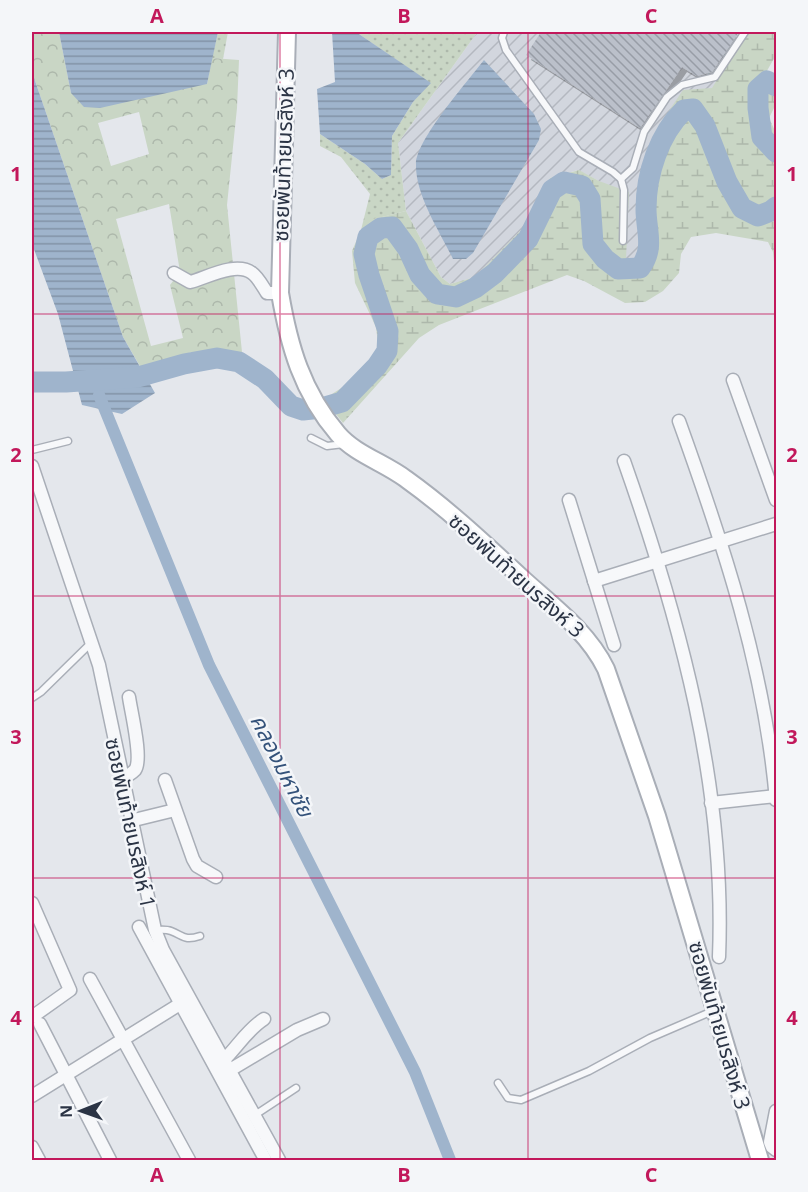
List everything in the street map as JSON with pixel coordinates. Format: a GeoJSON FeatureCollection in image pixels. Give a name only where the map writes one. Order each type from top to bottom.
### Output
{"type":"FeatureCollection","features":[{"type":"Feature","properties":{"kind":"street","name":"ซอยพันท้ายนรสิงห์ 3"},"geometry":{"type":"LineString","coordinates":[[286,32],[280,293],[287,334],[295,362],[330,425],[349,443],[405,478],[438,504],[574,626],[599,655],[618,700],[657,816],[760,1161]]}},
{"type":"Feature","properties":{"kind":"street"},"geometry":{"type":"LineString","coordinates":[[174,273],[190,282],[225,271],[243,270],[252,273],[267,293],[280,293]]}},
{"type":"Feature","properties":{"kind":"street"},"geometry":{"type":"LineString","coordinates":[[733,380],[777,500]]}},
{"type":"Feature","properties":{"kind":"street"},"geometry":{"type":"LineString","coordinates":[[679,421],[720,541],[748,639],[770,747],[776,797],[711,803]]}},
{"type":"Feature","properties":{"kind":"street"},"geometry":{"type":"LineString","coordinates":[[624,461],[658,561],[691,684],[711,803],[717,857],[719,957]]}},
{"type":"Feature","properties":{"kind":"street","name":"ซอยพันท้ายนรสิงห์ 1"},"geometry":{"type":"LineString","coordinates":[[32,466],[99,665],[130,821],[155,930],[163,950],[279,1161]]}},
{"type":"Feature","properties":{"kind":"street"},"geometry":{"type":"LineString","coordinates":[[568,500],[614,645]]}},
{"type":"Feature","properties":{"kind":"street"},"geometry":{"type":"LineString","coordinates":[[594,580],[777,524]]}},
{"type":"Feature","properties":{"kind":"street"},"geometry":{"type":"LineString","coordinates":[[123,778],[134,771],[137,765],[129,697]]}},
{"type":"Feature","properties":{"kind":"street"},"geometry":{"type":"LineString","coordinates":[[165,780],[193,859],[197,866],[216,877]]}},
{"type":"Feature","properties":{"kind":"street"},"geometry":{"type":"LineString","coordinates":[[130,821],[175,810]]}},
{"type":"Feature","properties":{"kind":"street"},"geometry":{"type":"LineString","coordinates":[[32,903],[70,990],[36,1020],[110,1161]]}},
{"type":"Feature","properties":{"kind":"street"},"geometry":{"type":"LineString","coordinates":[[139,927],[265,1159],[264,1161]]}},
{"type":"Feature","properties":{"kind":"street"},"geometry":{"type":"LineString","coordinates":[[90,979],[189,1161]]}},
{"type":"Feature","properties":{"kind":"street"},"geometry":{"type":"LineString","coordinates":[[32,1096],[180,1004]]}},
{"type":"Feature","properties":{"kind":"street"},"geometry":{"type":"LineString","coordinates":[[227,1065],[246,1032],[264,1019]]}},
{"type":"Feature","properties":{"kind":"street"},"geometry":{"type":"LineString","coordinates":[[227,1065],[323,1019]]}},
{"type":"Feature","properties":{"kind":"street"},"geometry":{"type":"LineString","coordinates":[[777,1111],[770,1142],[772,1148],[777,1150]]}},
{"type":"Feature","properties":{"kind":"street"},"geometry":{"type":"LineString","coordinates":[[32,1147],[39,1161]]}},
{"type":"Feature","properties":{"kind":"lane"},"geometry":{"type":"LineString","coordinates":[[504,32],[502,38],[506,50],[579,152],[621,179],[624,190],[623,241]]}},
{"type":"Feature","properties":{"kind":"lane"},"geometry":{"type":"LineString","coordinates":[[621,179],[633,168],[644,132],[667,97],[682,85],[715,77],[745,32]]}},
{"type":"Feature","properties":{"kind":"lane"},"geometry":{"type":"LineString","coordinates":[[311,438],[327,446],[336,447],[349,443]]}},
{"type":"Feature","properties":{"kind":"lane"},"geometry":{"type":"LineString","coordinates":[[32,450],[68,441]]}},
{"type":"Feature","properties":{"kind":"lane"},"geometry":{"type":"LineString","coordinates":[[32,698],[91,643]]}},
{"type":"Feature","properties":{"kind":"lane"},"geometry":{"type":"LineString","coordinates":[[155,930],[169,930],[180,937],[190,939],[200,936]]}},
{"type":"Feature","properties":{"kind":"lane"},"geometry":{"type":"LineString","coordinates":[[498,1083],[508,1098],[521,1100],[590,1071],[650,1038],[716,1010]]}},
{"type":"Feature","properties":{"kind":"lane"},"geometry":{"type":"LineString","coordinates":[[255,1115],[296,1088]]}},
{"type":"Feature","properties":{"kind":"shaded area"},"geometry":{"type":"Polygon","coordinates":[[[472,32],[746,32],[712,89],[640,190],[651,190],[654,259],[626,259],[599,181],[578,170],[550,178],[531,220],[475,277],[450,284],[441,277],[406,211],[398,143],[476,34],[472,32]]]}},
{"type":"Feature","properties":{"kind":"green space"},"geometry":{"type":"Polygon","coordinates":[[[32,32],[59,32],[71,93],[207,84],[212,58],[239,60],[237,108],[227,205],[242,352],[192,352],[141,368],[123,337],[32,72],[32,32]],[[139,112],[98,123],[111,166],[149,154],[139,112]],[[169,204],[116,219],[151,346],[183,338],[170,285],[180,272],[169,204]]]}},
{"type":"Feature","properties":{"kind":"green space"},"geometry":{"type":"Polygon","coordinates":[[[218,32],[228,32],[223,59],[212,58],[218,32]]]}},
{"type":"Feature","properties":{"kind":"green space"},"geometry":{"type":"Polygon","coordinates":[[[356,32],[472,32],[476,34],[398,143],[406,211],[374,219],[361,230],[370,194],[341,157],[320,146],[320,134],[365,164],[382,179],[391,175],[392,136],[413,102],[430,83],[356,32]]]}},
{"type":"Feature","properties":{"kind":"green space"},"geometry":{"type":"Polygon","coordinates":[[[746,32],[776,32],[776,55],[764,76],[776,82],[776,104],[769,118],[776,133],[776,281],[773,252],[768,242],[716,233],[691,237],[681,254],[679,273],[663,291],[645,302],[625,303],[584,281],[567,275],[439,325],[419,338],[343,423],[324,399],[354,380],[379,352],[376,327],[355,283],[352,251],[361,230],[373,219],[406,211],[441,277],[450,284],[475,277],[531,220],[550,178],[579,170],[599,181],[629,192],[626,259],[654,259],[651,190],[640,190],[658,127],[683,90],[712,88],[746,32]]]}},
{"type":"Feature","properties":{"kind":"water"},"geometry":{"type":"Polygon","coordinates":[[[59,32],[218,32],[207,84],[100,108],[84,107],[71,93],[59,32]]]}},
{"type":"Feature","properties":{"kind":"water"},"geometry":{"type":"Polygon","coordinates":[[[332,32],[356,32],[431,83],[413,102],[392,136],[391,175],[382,179],[365,164],[320,134],[317,89],[335,82],[332,32]]]}},
{"type":"Feature","properties":{"kind":"water"},"geometry":{"type":"Polygon","coordinates":[[[484,60],[534,114],[541,129],[539,140],[473,253],[466,259],[453,259],[424,201],[416,164],[418,154],[433,126],[484,60]]]}},
{"type":"Feature","properties":{"kind":"water"},"geometry":{"type":"Polygon","coordinates":[[[32,72],[123,337],[155,393],[122,414],[82,405],[58,314],[32,244],[32,72]]]}},
{"type":"Feature","properties":{"kind":"building"},"geometry":{"type":"Polygon","coordinates":[[[541,32],[739,32],[712,72],[697,76],[682,67],[640,128],[526,55],[541,32]]]}},
{"type":"Feature","properties":{"kind":"waterway"},"geometry":{"type":"LineString","coordinates":[[776,86],[767,81],[758,89],[762,137],[776,152]]}},
{"type":"Feature","properties":{"kind":"waterway"},"geometry":{"type":"LineString","coordinates":[[32,382],[138,377],[184,364],[217,358],[239,362],[265,379],[291,406],[303,410],[342,402],[377,366],[387,351],[388,331],[364,254],[368,237],[381,228],[392,227],[408,249],[420,275],[437,294],[456,297],[475,288],[495,273],[528,239],[552,190],[564,182],[582,186],[590,199],[593,244],[605,259],[618,269],[640,268],[645,261],[649,239],[646,209],[651,169],[661,143],[684,110],[693,109],[705,126],[727,182],[742,208],[758,216],[776,207]]}},
{"type":"Feature","properties":{"kind":"waterway","name":"คลองมหาชัย"},"geometry":{"type":"LineString","coordinates":[[99,395],[209,665],[415,1072],[450,1160]]}}]}
